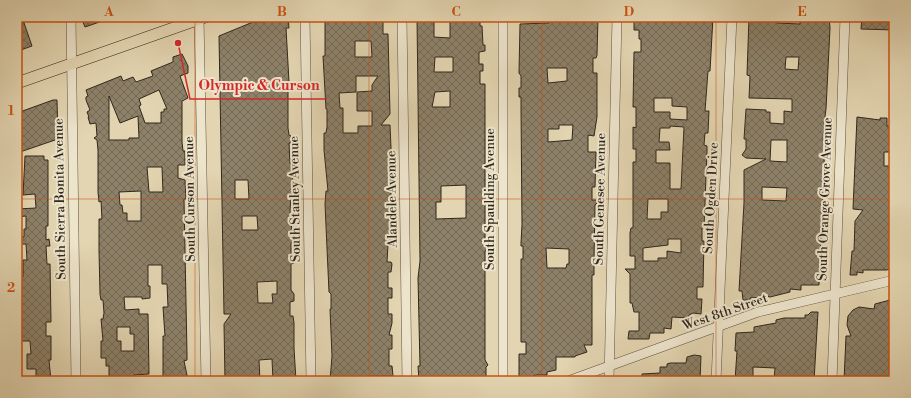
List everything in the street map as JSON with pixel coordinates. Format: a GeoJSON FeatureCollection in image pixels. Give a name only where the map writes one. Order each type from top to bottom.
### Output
{"type":"FeatureCollection","features":[{"type":"Feature","properties":{"kind":"main road"},"geometry":{"type":"LineString","coordinates":[[17,83],[201,18]]}},
{"type":"Feature","properties":{"kind":"street","name":"South Sierra Bonita Avenue"},"geometry":{"type":"LineString","coordinates":[[70,17],[76,381]]}},
{"type":"Feature","properties":{"kind":"street","name":"South Stanley Avenue"},"geometry":{"type":"LineString","coordinates":[[305,17],[311,381]]}},
{"type":"Feature","properties":{"kind":"street","name":"Alandele Avenue"},"geometry":{"type":"LineString","coordinates":[[402,17],[407,381]]}},
{"type":"Feature","properties":{"kind":"street","name":"South Spaulding Avenue"},"geometry":{"type":"LineString","coordinates":[[503,17],[503,381]]}},
{"type":"Feature","properties":{"kind":"street","name":"South Genesee Avenue"},"geometry":{"type":"LineString","coordinates":[[609,381],[617,17]]}},
{"type":"Feature","properties":{"kind":"street","name":"South Ogden Drive"},"geometry":{"type":"LineString","coordinates":[[716,381],[732,17]]}},
{"type":"Feature","properties":{"kind":"street","name":"South Orange Grove Avenue"},"geometry":{"type":"LineString","coordinates":[[832,381],[845,17]]}},
{"type":"Feature","properties":{"kind":"street","name":"South Curson Avenue"},"geometry":{"type":"LineString","coordinates":[[201,18],[206,381]]}},
{"type":"Feature","properties":{"kind":"street","name":"West 8th Street"},"geometry":{"type":"LineString","coordinates":[[568,381],[758,312],[894,280]]}},
{"type":"Feature","properties":{"kind":"building"},"geometry":{"type":"Polygon","coordinates":[[[81,17],[111,17],[111,18],[85,27],[81,17]]]}},
{"type":"Feature","properties":{"kind":"building"},"geometry":{"type":"Polygon","coordinates":[[[288,17],[289,28],[286,28],[289,82],[288,128],[289,135],[291,136],[291,143],[289,143],[293,186],[290,211],[293,242],[291,243],[291,258],[294,263],[291,264],[291,290],[294,294],[294,301],[290,302],[290,316],[293,316],[294,323],[296,381],[273,381],[272,359],[259,360],[260,381],[225,381],[224,324],[231,314],[224,314],[219,36],[253,22],[266,22],[266,18],[288,17]],[[235,180],[235,199],[249,199],[248,180],[235,180]],[[242,216],[242,230],[258,230],[257,216],[242,216]],[[277,281],[257,282],[258,303],[273,303],[272,294],[277,294],[277,281]]]}},
{"type":"Feature","properties":{"kind":"building"},"geometry":{"type":"Polygon","coordinates":[[[325,17],[383,17],[383,34],[388,34],[390,114],[381,125],[390,125],[391,245],[388,245],[387,262],[391,262],[392,264],[391,272],[388,272],[388,288],[392,288],[392,298],[388,298],[388,314],[392,314],[392,323],[389,335],[392,335],[392,349],[389,349],[389,366],[392,366],[393,376],[369,376],[370,379],[362,379],[362,381],[330,381],[332,356],[330,309],[331,294],[329,292],[325,204],[326,191],[328,191],[324,150],[324,133],[326,133],[327,127],[323,56],[325,56],[325,17]],[[355,41],[355,57],[372,57],[371,41],[355,41]],[[356,76],[356,92],[339,93],[340,108],[343,108],[343,133],[358,133],[358,126],[372,126],[372,111],[357,111],[357,92],[372,91],[372,85],[378,76],[356,76]]]}},
{"type":"Feature","properties":{"kind":"building"},"geometry":{"type":"Polygon","coordinates":[[[417,17],[432,17],[434,20],[434,37],[450,38],[450,17],[480,17],[483,45],[485,45],[485,51],[479,52],[479,64],[483,64],[483,71],[480,71],[480,84],[485,84],[485,247],[488,249],[485,251],[485,360],[488,365],[486,367],[486,381],[419,381],[418,278],[420,261],[417,17]],[[435,57],[434,72],[453,72],[453,57],[435,57]],[[450,91],[435,92],[432,107],[450,107],[450,91]],[[466,185],[441,186],[441,202],[436,202],[436,219],[466,218],[466,185]]]}},
{"type":"Feature","properties":{"kind":"building"},"geometry":{"type":"Polygon","coordinates":[[[549,17],[558,17],[558,21],[572,21],[572,17],[598,17],[597,55],[596,58],[593,58],[593,73],[597,73],[597,117],[594,136],[588,135],[588,152],[596,152],[595,187],[592,187],[592,200],[600,200],[595,205],[594,259],[597,262],[594,264],[594,275],[592,275],[592,345],[584,345],[587,352],[575,357],[556,357],[556,370],[547,372],[547,375],[536,375],[533,376],[533,380],[519,381],[519,354],[526,354],[526,342],[521,342],[521,259],[523,259],[523,246],[521,246],[521,97],[519,97],[519,88],[521,88],[521,76],[519,73],[520,24],[549,23],[549,17]],[[547,68],[548,83],[567,81],[567,68],[547,68]],[[559,125],[559,129],[548,129],[548,142],[572,140],[573,125],[559,125]],[[546,248],[547,268],[566,268],[567,264],[569,264],[569,249],[546,248]]]}},
{"type":"Feature","properties":{"kind":"building"},"geometry":{"type":"Polygon","coordinates":[[[634,17],[713,17],[710,71],[708,71],[705,111],[709,111],[708,133],[705,133],[704,145],[707,146],[707,150],[704,228],[702,228],[702,241],[704,241],[703,287],[697,287],[697,299],[702,299],[701,314],[693,313],[689,315],[688,318],[672,317],[671,329],[664,328],[664,333],[650,333],[649,339],[628,339],[629,331],[639,331],[639,312],[634,312],[632,303],[630,303],[630,274],[625,269],[635,269],[635,256],[630,256],[630,233],[631,228],[633,228],[633,162],[636,162],[636,149],[633,149],[633,127],[636,128],[636,107],[633,107],[634,52],[641,52],[641,39],[639,39],[639,30],[634,30],[634,17]],[[654,98],[654,112],[670,112],[670,119],[687,120],[687,107],[672,106],[672,98],[654,98]],[[670,126],[670,128],[660,128],[659,142],[669,142],[670,150],[656,150],[656,163],[670,163],[670,189],[681,189],[684,127],[670,126]],[[648,199],[647,219],[661,219],[661,212],[668,212],[668,199],[648,199]],[[668,239],[668,245],[643,248],[643,261],[658,261],[658,258],[667,258],[667,251],[681,253],[681,239],[668,239]]]}},
{"type":"Feature","properties":{"kind":"building"},"geometry":{"type":"Polygon","coordinates":[[[749,17],[778,17],[777,23],[800,24],[800,17],[829,17],[830,28],[823,141],[825,141],[819,285],[801,285],[801,290],[790,289],[790,292],[770,297],[763,295],[763,297],[743,300],[742,291],[739,291],[744,203],[744,170],[766,159],[746,158],[742,155],[746,149],[746,139],[744,139],[746,109],[766,110],[766,112],[770,112],[770,123],[784,124],[784,111],[792,112],[792,99],[749,98],[750,76],[747,75],[749,17]],[[786,57],[785,69],[798,70],[799,57],[786,57]],[[771,140],[770,161],[787,162],[787,140],[771,140]],[[762,187],[762,200],[786,201],[787,188],[762,187]]]}},
{"type":"Feature","properties":{"kind":"building"},"geometry":{"type":"Polygon","coordinates":[[[862,17],[894,17],[894,30],[861,29],[862,17]]]}},
{"type":"Feature","properties":{"kind":"building"},"geometry":{"type":"Polygon","coordinates":[[[23,20],[32,46],[18,51],[17,22],[23,20]]]}},
{"type":"Feature","properties":{"kind":"building"},"geometry":{"type":"Polygon","coordinates":[[[182,54],[188,66],[188,73],[180,76],[188,98],[182,101],[182,142],[183,151],[185,151],[185,165],[178,165],[178,178],[185,180],[186,199],[184,199],[187,360],[184,361],[188,380],[163,380],[163,336],[165,336],[163,307],[168,307],[167,284],[162,284],[162,265],[148,265],[148,286],[150,286],[150,298],[142,299],[142,297],[124,297],[125,310],[139,309],[139,314],[148,314],[149,374],[134,375],[134,381],[109,381],[109,366],[106,366],[106,358],[101,358],[101,341],[103,341],[101,319],[103,319],[104,313],[103,300],[101,300],[100,294],[99,219],[102,219],[101,201],[99,202],[98,192],[98,150],[97,140],[94,138],[97,136],[96,123],[90,124],[87,112],[90,110],[86,100],[86,97],[88,96],[86,90],[121,76],[123,81],[133,77],[136,82],[153,76],[151,71],[173,62],[173,57],[182,54]],[[159,90],[139,99],[141,105],[139,106],[145,123],[161,123],[161,112],[164,112],[164,109],[167,109],[159,90]],[[109,96],[109,140],[129,140],[129,138],[139,138],[138,116],[120,123],[109,96]],[[147,167],[149,192],[163,192],[162,167],[147,167]],[[141,191],[119,192],[120,205],[122,205],[123,213],[127,213],[127,221],[141,221],[141,191]],[[117,327],[117,341],[121,341],[121,351],[134,351],[134,334],[130,334],[130,327],[117,327]]]}},
{"type":"Feature","properties":{"kind":"building"},"geometry":{"type":"Polygon","coordinates":[[[53,100],[57,100],[58,139],[17,153],[17,134],[22,133],[17,120],[17,113],[53,100]]]}},
{"type":"Feature","properties":{"kind":"building"},"geometry":{"type":"Polygon","coordinates":[[[857,117],[880,120],[880,118],[887,118],[887,126],[894,127],[890,152],[884,152],[884,166],[894,166],[894,266],[887,270],[863,270],[863,273],[857,272],[857,275],[850,275],[852,251],[854,251],[855,221],[863,210],[853,209],[857,117]]]}},
{"type":"Feature","properties":{"kind":"building"},"geometry":{"type":"Polygon","coordinates":[[[25,156],[44,156],[44,160],[48,160],[48,226],[46,226],[46,240],[49,239],[50,246],[46,246],[47,264],[50,264],[51,322],[46,322],[46,336],[51,336],[51,360],[49,360],[51,381],[36,381],[36,369],[27,369],[27,354],[31,354],[30,341],[17,341],[17,288],[20,288],[20,277],[23,277],[23,260],[27,260],[26,244],[17,244],[17,237],[24,237],[24,229],[26,229],[26,216],[17,217],[17,209],[36,208],[35,194],[23,195],[25,156]]]}},
{"type":"Feature","properties":{"kind":"building"},"geometry":{"type":"Polygon","coordinates":[[[894,299],[894,381],[844,381],[846,336],[851,336],[847,325],[848,316],[853,310],[859,307],[874,309],[875,304],[894,299]]]}},
{"type":"Feature","properties":{"kind":"building"},"geometry":{"type":"Polygon","coordinates":[[[811,312],[818,312],[814,381],[774,381],[775,368],[753,367],[753,381],[735,381],[737,351],[735,351],[736,333],[754,332],[754,327],[776,323],[776,320],[784,318],[805,318],[805,315],[808,315],[811,312]]]}},
{"type":"Feature","properties":{"kind":"building"},"geometry":{"type":"Polygon","coordinates":[[[694,355],[701,356],[700,381],[642,381],[642,374],[660,373],[660,367],[667,367],[667,364],[670,363],[686,363],[687,357],[694,355]]]}},
{"type":"Feature","properties":{"kind":"place","name":"Olympic & Curson"},"geometry":{"type":"Point","coordinates":[178,43]}}]}
